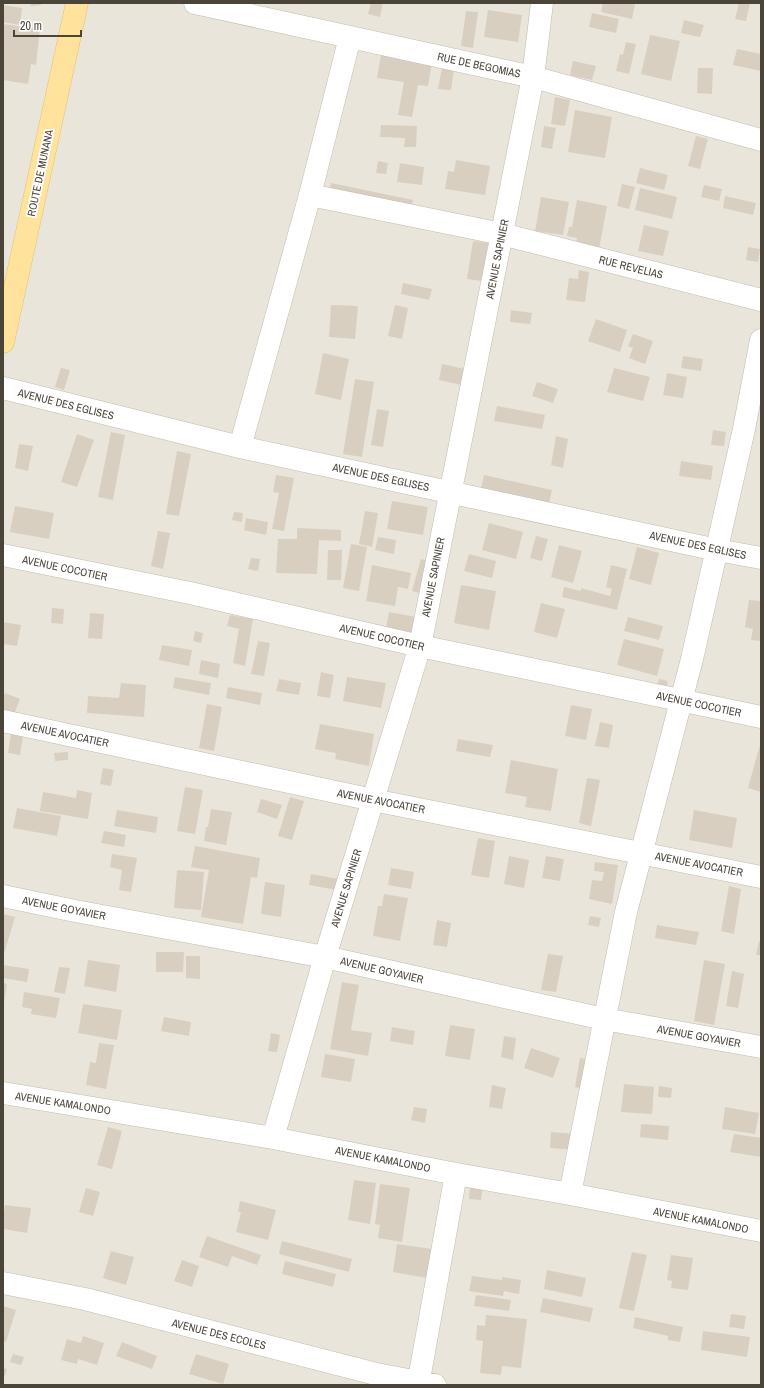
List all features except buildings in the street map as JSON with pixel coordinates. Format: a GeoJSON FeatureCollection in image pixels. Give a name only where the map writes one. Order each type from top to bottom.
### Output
{"type":"FeatureCollection","features":[{"type":"Feature","properties":{"kind":"main road","name":"ROUTE DE MUNANA"},"geometry":{"type":"LineString","coordinates":[[3,342],[77,3]]}},
{"type":"Feature","properties":{"kind":"street","name":"RUE DE BEGOMIAS"},"geometry":{"type":"LineString","coordinates":[[195,3],[533,77],[761,140]]}},
{"type":"Feature","properties":{"kind":"street","name":"AVENUE SAPINIER"},"geometry":{"type":"LineString","coordinates":[[273,1138],[325,957],[420,646],[533,77],[542,3]]}},
{"type":"Feature","properties":{"kind":"street"},"geometry":{"type":"LineString","coordinates":[[240,447],[310,195],[350,37]]}},
{"type":"Feature","properties":{"kind":"street","name":"RUE REVELIAS"},"geometry":{"type":"LineString","coordinates":[[310,195],[502,234],[761,300]]}},
{"type":"Feature","properties":{"kind":"street"},"geometry":{"type":"LineString","coordinates":[[570,1194],[626,912],[682,700],[744,429],[761,340]]}},
{"type":"Feature","properties":{"kind":"street","name":"AVENUE DES EGLISES"},"geometry":{"type":"LineString","coordinates":[[3,388],[240,447],[450,491],[717,550],[761,558]]}},
{"type":"Feature","properties":{"kind":"street","name":"AVENUE COCOTIER"},"geometry":{"type":"LineString","coordinates":[[3,555],[190,593],[420,646],[761,717]]}},
{"type":"Feature","properties":{"kind":"street","name":"AVENUE AVOCATIER"},"geometry":{"type":"LineString","coordinates":[[3,721],[373,800],[761,876]]}},
{"type":"Feature","properties":{"kind":"street","name":"AVENUE GOYAVIER"},"geometry":{"type":"LineString","coordinates":[[3,896],[325,957],[604,1019],[761,1047]]}},
{"type":"Feature","properties":{"kind":"street","name":"AVENUE KAMALONDO"},"geometry":{"type":"LineString","coordinates":[[3,1093],[273,1138],[761,1231]]}},
{"type":"Feature","properties":{"kind":"street"},"geometry":{"type":"LineString","coordinates":[[424,1384],[456,1174]]}},
{"type":"Feature","properties":{"kind":"street","name":"AVENUE DES ECOLES"},"geometry":{"type":"LineString","coordinates":[[3,1282],[85,1300],[376,1374],[424,1384]]}},
{"type":"Feature","properties":{"kind":"shaded area"},"geometry":{"type":"Polygon","coordinates":[[[3,3],[761,3],[761,1385],[3,1385],[3,3]]]}}]}
